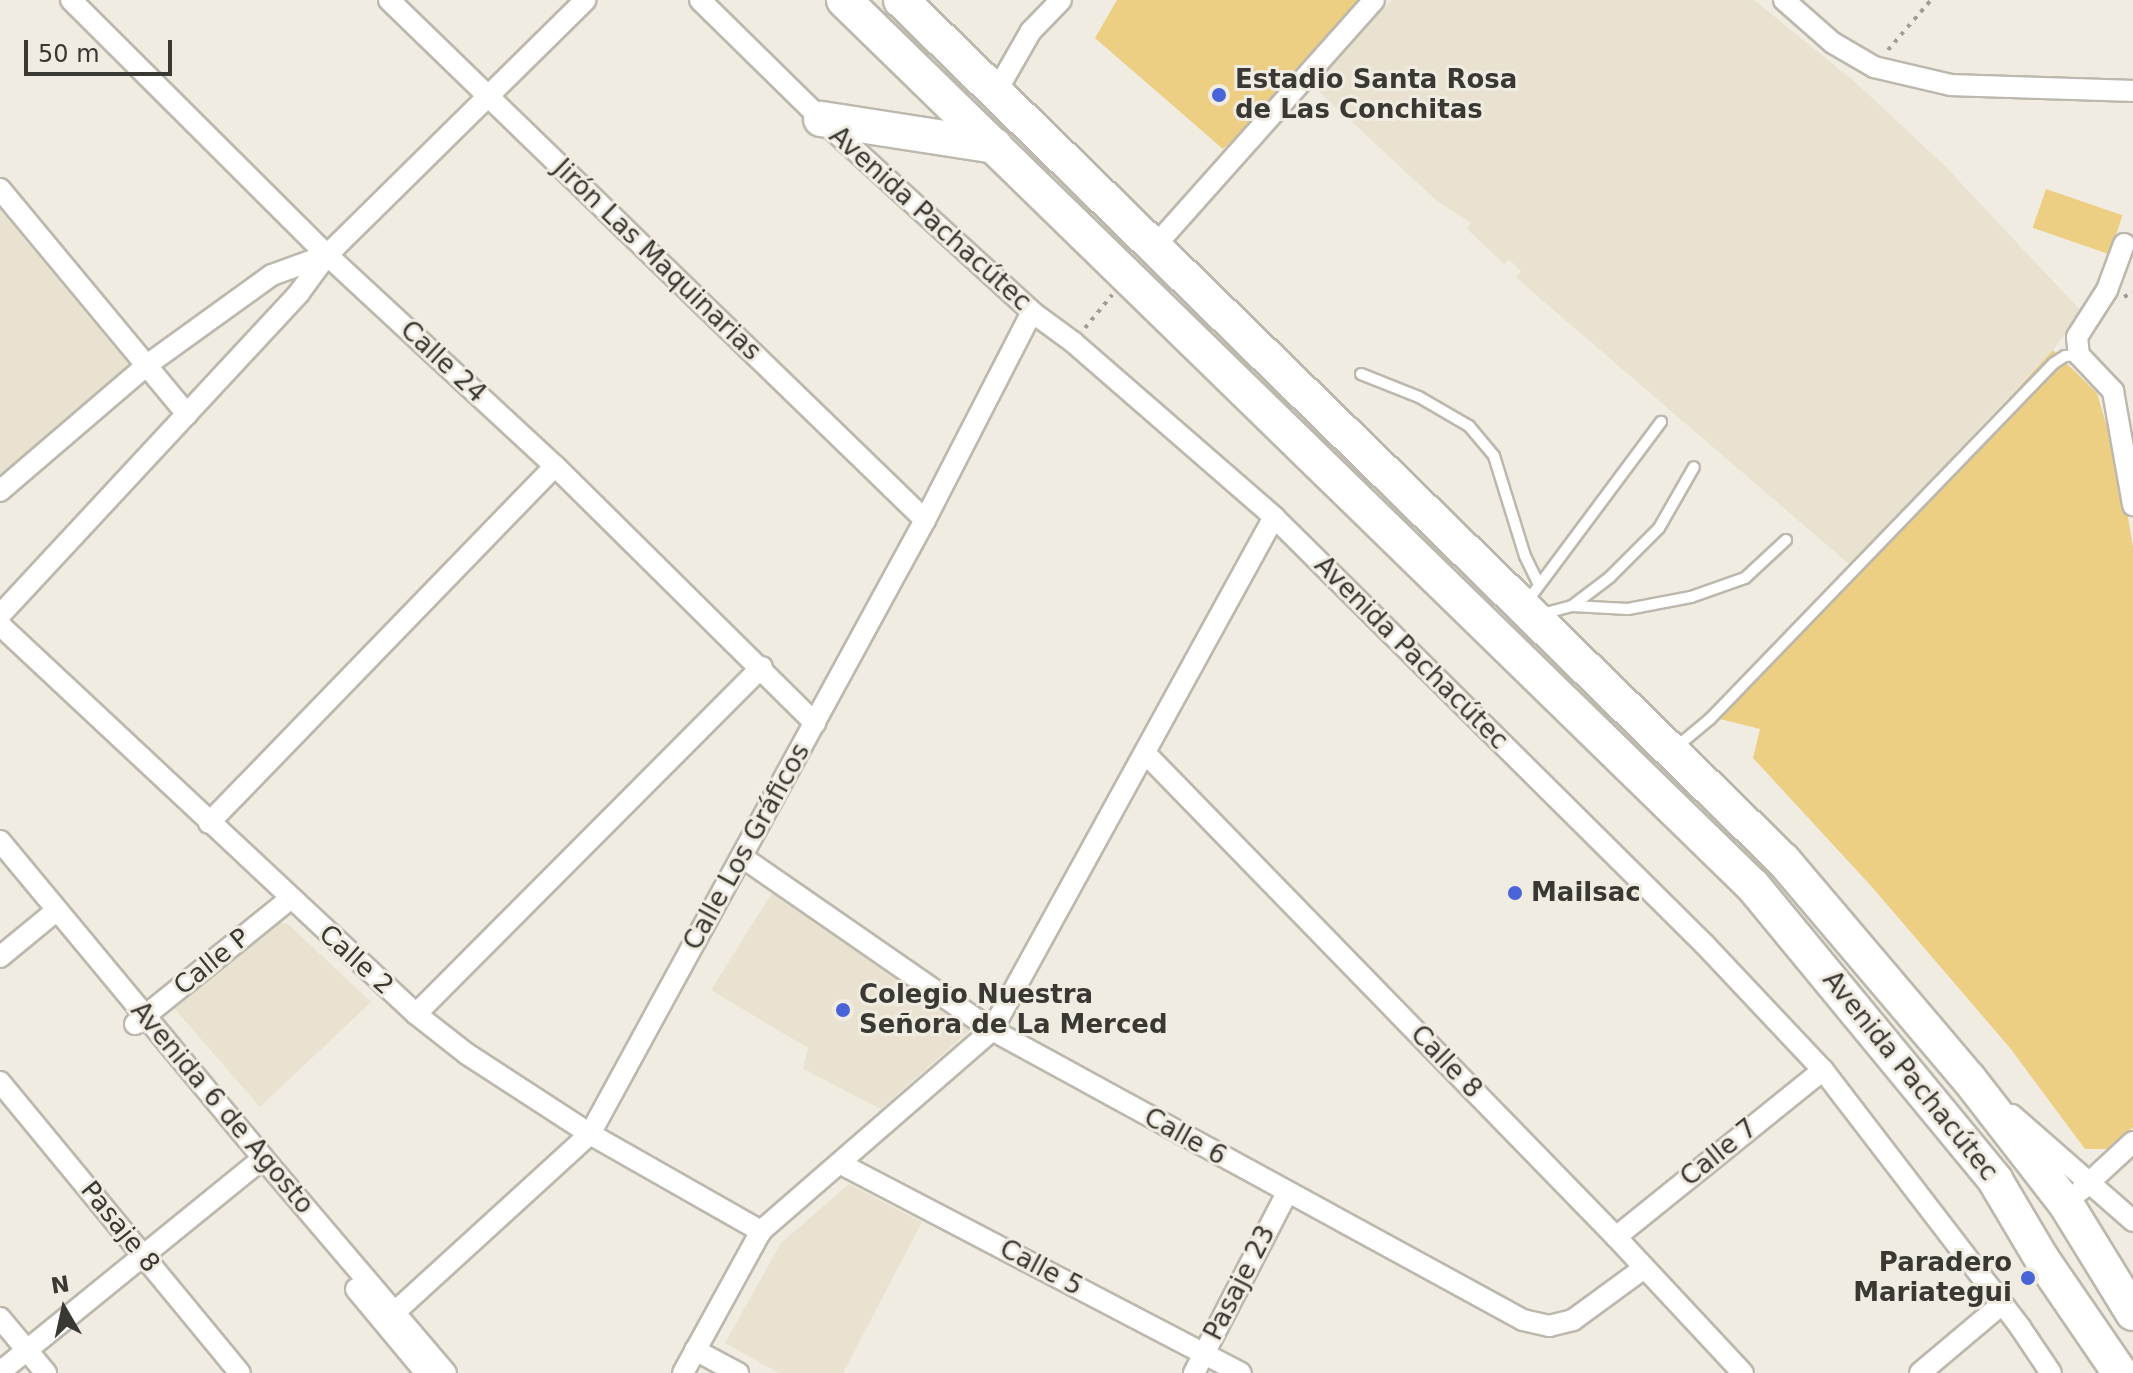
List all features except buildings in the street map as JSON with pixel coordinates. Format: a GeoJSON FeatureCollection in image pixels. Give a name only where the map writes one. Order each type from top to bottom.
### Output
{"type":"FeatureCollection","features":[{"type":"Feature","properties":{"kind":"main road","name":"Avenida Pachacútec"},"geometry":{"type":"LineString","coordinates":[[844,0],[1753,886],[1995,1180],[2042,1259],[2120,1373]]}},
{"type":"Feature","properties":{"kind":"main road","name":"Avenida Pachacútec"},"geometry":{"type":"LineString","coordinates":[[901,0],[1155,246],[1533,602],[1822,901],[1969,1079],[2078,1193],[2133,1313]]}},
{"type":"Feature","properties":{"kind":"main road"},"geometry":{"type":"LineString","coordinates":[[821,119],[995,146]]}},
{"type":"Feature","properties":{"kind":"main road"},"geometry":{"type":"LineString","coordinates":[[1900,1062],[1935,1037]]}},
{"type":"Feature","properties":{"kind":"street","name":"Calle 24"},"geometry":{"type":"LineString","coordinates":[[71,0],[327,255],[555,466],[762,667],[815,723]]}},
{"type":"Feature","properties":{"kind":"street","name":"Jirón Las Maquinarias"},"geometry":{"type":"LineString","coordinates":[[389,0],[925,520]]}},
{"type":"Feature","properties":{"kind":"street"},"geometry":{"type":"LineString","coordinates":[[0,615],[299,293],[327,255],[586,0]]}},
{"type":"Feature","properties":{"kind":"street","name":"Avenida Pachacútec"},"geometry":{"type":"LineString","coordinates":[[700,0],[821,119],[1032,312],[1073,342],[1274,517],[1683,923],[1823,1070],[2051,1373]]}},
{"type":"Feature","properties":{"kind":"street"},"geometry":{"type":"LineString","coordinates":[[996,92],[1031,31],[1061,0]]}},
{"type":"Feature","properties":{"kind":"street"},"geometry":{"type":"LineString","coordinates":[[1155,246],[1374,0]]}},
{"type":"Feature","properties":{"kind":"street"},"geometry":{"type":"LineString","coordinates":[[1784,0],[1833,43],[1874,67],[1951,85],[2133,91]]}},
{"type":"Feature","properties":{"kind":"street"},"geometry":{"type":"LineString","coordinates":[[0,189],[187,414]]}},
{"type":"Feature","properties":{"kind":"street"},"geometry":{"type":"LineString","coordinates":[[2124,244],[2107,290],[2077,337],[2079,355],[2113,391],[2133,505]]}},
{"type":"Feature","properties":{"kind":"street"},"geometry":{"type":"LineString","coordinates":[[0,491],[147,365],[272,275],[327,255]]}},
{"type":"Feature","properties":{"kind":"street","name":"Calle Los Gráficos"},"geometry":{"type":"LineString","coordinates":[[389,1318],[590,1134],[925,520],[1032,312]]}},
{"type":"Feature","properties":{"kind":"street"},"geometry":{"type":"LineString","coordinates":[[209,823],[555,466]]}},
{"type":"Feature","properties":{"kind":"street"},"geometry":{"type":"LineString","coordinates":[[683,1373],[761,1231],[992,1030],[1274,517]]}},
{"type":"Feature","properties":{"kind":"street","name":"Calle 2"},"geometry":{"type":"LineString","coordinates":[[0,625],[416,1014],[467,1054],[590,1134],[761,1231]]}},
{"type":"Feature","properties":{"kind":"street"},"geometry":{"type":"LineString","coordinates":[[416,1014],[762,667]]}},
{"type":"Feature","properties":{"kind":"street","name":"Calle 8"},"geometry":{"type":"LineString","coordinates":[[1146,754],[1616,1237],[1743,1373]]}},
{"type":"Feature","properties":{"kind":"street","name":"Avenida 6 de Agosto"},"geometry":{"type":"LineString","coordinates":[[0,841],[52,914],[258,1162],[389,1318],[446,1373]]}},
{"type":"Feature","properties":{"kind":"street","name":"Calle 6"},"geometry":{"type":"LineString","coordinates":[[742,857],[992,1030],[1523,1320],[1549,1326],[1573,1320],[1644,1268]]}},
{"type":"Feature","properties":{"kind":"street","name":"Avenida 6 de Agosto"},"geometry":{"type":"LineString","coordinates":[[0,861],[52,914]]}},
{"type":"Feature","properties":{"kind":"street","name":"Calle P"},"geometry":{"type":"LineString","coordinates":[[140,1020],[290,899]]}},
{"type":"Feature","properties":{"kind":"street"},"geometry":{"type":"LineString","coordinates":[[0,957],[52,914]]}},
{"type":"Feature","properties":{"kind":"street","name":"Calle 7"},"geometry":{"type":"LineString","coordinates":[[1616,1237],[1823,1070]]}},
{"type":"Feature","properties":{"kind":"street","name":"Pasaje 8"},"geometry":{"type":"LineString","coordinates":[[0,1082],[240,1373]]}},
{"type":"Feature","properties":{"kind":"street"},"geometry":{"type":"LineString","coordinates":[[2133,1142],[2078,1193],[2133,1221]]}},
{"type":"Feature","properties":{"kind":"street"},"geometry":{"type":"LineString","coordinates":[[0,1372],[258,1162]]}},
{"type":"Feature","properties":{"kind":"street","name":"Calle 5"},"geometry":{"type":"LineString","coordinates":[[841,1164],[1241,1373]]}},
{"type":"Feature","properties":{"kind":"street","name":"Pasaje 23"},"geometry":{"type":"LineString","coordinates":[[1194,1373],[1287,1193]]}},
{"type":"Feature","properties":{"kind":"street"},"geometry":{"type":"LineString","coordinates":[[1920,1373],[2002,1304]]}},
{"type":"Feature","properties":{"kind":"street"},"geometry":{"type":"LineString","coordinates":[[0,1318],[46,1373]]}},
{"type":"Feature","properties":{"kind":"street","name":"Avenida 6 de Agosto"},"geometry":{"type":"LineString","coordinates":[[389,1318],[426,1373]]}},
{"type":"Feature","properties":{"kind":"street"},"geometry":{"type":"LineString","coordinates":[[695,1350],[738,1373]]}},
{"type":"Feature","properties":{"kind":"lane"},"geometry":{"type":"LineString","coordinates":[[1673,750],[1710,719],[2054,363],[2065,356],[2079,355]]}},
{"type":"Feature","properties":{"kind":"lane"},"geometry":{"type":"LineString","coordinates":[[1361,374],[1419,397],[1469,426],[1494,456],[1525,556],[1533,602]]}},
{"type":"Feature","properties":{"kind":"lane"},"geometry":{"type":"LineString","coordinates":[[1533,602],[1661,422]]}},
{"type":"Feature","properties":{"kind":"lane"},"geometry":{"type":"LineString","coordinates":[[1572,606],[1610,577],[1659,528],[1694,467]]}},
{"type":"Feature","properties":{"kind":"lane"},"geometry":{"type":"LineString","coordinates":[[1533,602],[1628,609],[1691,597],[1745,578],[1786,540]]}},
{"type":"Feature","properties":{"kind":"path"},"geometry":{"type":"LineString","coordinates":[[1874,67],[1931,0]]}},
{"type":"Feature","properties":{"kind":"path"},"geometry":{"type":"LineString","coordinates":[[1073,342],[1118,288]]}},
{"type":"Feature","properties":{"kind":"shaded area","name":"Estadio Santa Rosa de Las Conchitas"},"geometry":{"type":"Polygon","coordinates":[[[1117,0],[1360,0],[1318,54],[1261,116],[1223,149],[1095,38],[1117,0]]]}},
{"type":"Feature","properties":{"kind":"shaded area"},"geometry":{"type":"Polygon","coordinates":[[[1392,0],[1754,0],[1855,82],[1944,165],[2082,312],[2053,350],[1850,565],[1535,294],[1516,277],[1521,271],[1509,259],[1504,264],[1467,229],[1471,223],[1437,201],[1311,84],[1392,0]]]}},
{"type":"Feature","properties":{"kind":"shaded area"},"geometry":{"type":"Polygon","coordinates":[[[2046,189],[2123,215],[2109,254],[2033,228],[2046,189]]]}},
{"type":"Feature","properties":{"kind":"shaded area"},"geometry":{"type":"Polygon","coordinates":[[[0,210],[130,366],[0,474],[0,210]]]}},
{"type":"Feature","properties":{"kind":"shaded area"},"geometry":{"type":"Polygon","coordinates":[[[2053,350],[2097,393],[2120,471],[2133,547],[2133,1127],[2111,1149],[2085,1149],[2010,1048],[1872,887],[1753,758],[1760,729],[1716,718],[2053,350]]]}},
{"type":"Feature","properties":{"kind":"shaded area","name":"Colegio Nuestra Señora de La Merced"},"geometry":{"type":"Polygon","coordinates":[[[772,893],[971,1029],[881,1109],[803,1069],[808,1048],[711,990],[772,893]]]}},
{"type":"Feature","properties":{"kind":"shaded area"},"geometry":{"type":"Polygon","coordinates":[[[276,922],[288,924],[371,1002],[260,1107],[173,1007],[276,922]]]}},
{"type":"Feature","properties":{"kind":"shaded area"},"geometry":{"type":"Polygon","coordinates":[[[849,1184],[922,1222],[843,1373],[779,1373],[725,1343],[781,1243],[849,1184]]]}},
{"type":"Feature","properties":{"kind":"place","name":"Estadio Santa Rosa de Las Conchitas"},"geometry":{"type":"Point","coordinates":[1219,95]}},
{"type":"Feature","properties":{"kind":"place","name":"Mailsac"},"geometry":{"type":"Point","coordinates":[1515,893]}},
{"type":"Feature","properties":{"kind":"place","name":"Colegio Nuestra Señora de La Merced"},"geometry":{"type":"Point","coordinates":[843,1010]}},
{"type":"Feature","properties":{"kind":"place","name":"Paradero Mariategui"},"geometry":{"type":"Point","coordinates":[2028,1278]}}]}
